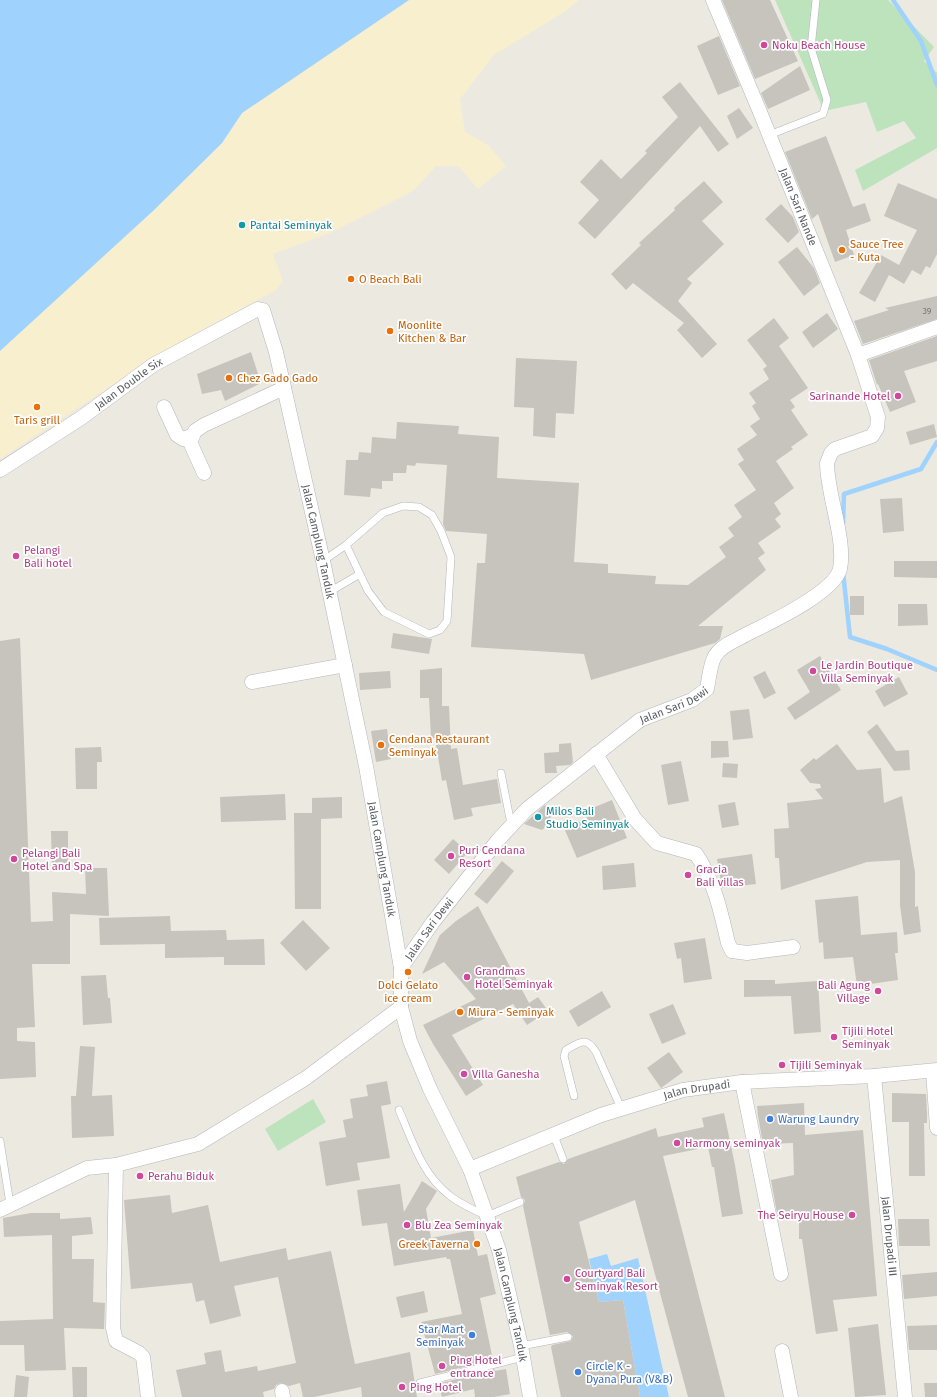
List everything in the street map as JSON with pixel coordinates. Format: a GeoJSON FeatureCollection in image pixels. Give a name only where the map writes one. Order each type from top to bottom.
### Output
{"type":"FeatureCollection","features":[{"type":"Feature","properties":{"kind":"street","name":"Jalan Sari Nande"},"geometry":{"type":"LineString","coordinates":[[713,0],[858,354],[878,417]]}},
{"type":"Feature","properties":{"kind":"street","name":"Jalan Double Six"},"geometry":{"type":"LineString","coordinates":[[0,470],[81,418],[153,366],[258,309],[263,310]]}},
{"type":"Feature","properties":{"kind":"street","name":"Jalan Camplung Tanduk"},"geometry":{"type":"LineString","coordinates":[[263,310],[276,352],[323,560],[366,766],[401,968],[401,1007],[410,1041],[430,1089],[470,1169],[487,1216],[498,1250],[522,1352],[530,1397]]}},
{"type":"Feature","properties":{"kind":"street"},"geometry":{"type":"LineString","coordinates":[[858,354],[937,327]]}},
{"type":"Feature","properties":{"kind":"street"},"geometry":{"type":"LineString","coordinates":[[204,473],[190,442],[191,436],[195,431],[204,425],[284,388]]}},
{"type":"Feature","properties":{"kind":"street"},"geometry":{"type":"LineString","coordinates":[[164,407],[176,435],[183,439],[191,436]]}},
{"type":"Feature","properties":{"kind":"street","name":"Jalan Sari Dewi"},"geometry":{"type":"LineString","coordinates":[[401,968],[433,922],[511,824],[526,809],[640,720],[692,700],[707,688],[714,656],[726,645],[788,614],[822,590],[834,579],[840,567],[840,548],[827,463],[831,453],[836,449],[872,436],[876,428],[878,417]]}},
{"type":"Feature","properties":{"kind":"street"},"geometry":{"type":"LineString","coordinates":[[252,682],[345,665]]}},
{"type":"Feature","properties":{"kind":"street"},"geometry":{"type":"LineString","coordinates":[[596,754],[635,819],[657,843],[696,854],[705,867],[712,884],[728,943],[732,951],[747,953],[793,946]]}},
{"type":"Feature","properties":{"kind":"street"},"geometry":{"type":"LineString","coordinates":[[5,1207],[87,1168],[116,1165],[198,1144],[306,1078],[401,1007]]}},
{"type":"Feature","properties":{"kind":"street"},"geometry":{"type":"LineString","coordinates":[[935,1070],[937,1128]]}},
{"type":"Feature","properties":{"kind":"street","name":"Jalan Drupadi"},"geometry":{"type":"LineString","coordinates":[[470,1169],[553,1133],[621,1108],[683,1090],[742,1082],[874,1076],[935,1070]]}},
{"type":"Feature","properties":{"kind":"street","name":"Jalan Drupadi III"},"geometry":{"type":"LineString","coordinates":[[874,1076],[905,1397]]}},
{"type":"Feature","properties":{"kind":"street"},"geometry":{"type":"LineString","coordinates":[[742,1082],[781,1274]]}},
{"type":"Feature","properties":{"kind":"street"},"geometry":{"type":"LineString","coordinates":[[116,1165],[113,1328],[116,1341],[134,1350],[142,1358],[148,1397]]}},
{"type":"Feature","properties":{"kind":"street"},"geometry":{"type":"LineString","coordinates":[[782,1351],[791,1397]]}},
{"type":"Feature","properties":{"kind":"lane"},"geometry":{"type":"LineString","coordinates":[[769,135],[823,114],[827,107],[827,100],[811,48],[816,0]]}},
{"type":"Feature","properties":{"kind":"lane"},"geometry":{"type":"LineString","coordinates":[[323,560],[346,545],[383,514],[390,511],[403,506],[419,507],[432,514],[452,557],[447,621],[440,630],[429,634],[384,612],[368,591],[346,545]]}},
{"type":"Feature","properties":{"kind":"lane"},"geometry":{"type":"LineString","coordinates":[[329,592],[360,574]]}},
{"type":"Feature","properties":{"kind":"lane"},"geometry":{"type":"LineString","coordinates":[[501,772],[511,824]]}},
{"type":"Feature","properties":{"kind":"lane"},"geometry":{"type":"LineString","coordinates":[[574,1096],[564,1056],[566,1050],[578,1043],[586,1041],[591,1044],[596,1052],[621,1108]]}},
{"type":"Feature","properties":{"kind":"lane"},"geometry":{"type":"LineString","coordinates":[[400,1110],[420,1160],[438,1185],[449,1196],[487,1216],[520,1202]]}},
{"type":"Feature","properties":{"kind":"lane"},"geometry":{"type":"LineString","coordinates":[[553,1133],[563,1159]]}},
{"type":"Feature","properties":{"kind":"lane"},"geometry":{"type":"LineString","coordinates":[[0,1141],[5,1207]]}},
{"type":"Feature","properties":{"kind":"lane"},"geometry":{"type":"LineString","coordinates":[[420,1383],[568,1337]]}},
{"type":"Feature","properties":{"kind":"green space"},"geometry":{"type":"Polygon","coordinates":[[[775,0],[888,0],[934,47],[924,61],[937,73],[937,148],[863,191],[855,170],[916,138],[904,121],[877,132],[866,102],[824,111],[775,0]]]}},
{"type":"Feature","properties":{"kind":"green space"},"geometry":{"type":"Polygon","coordinates":[[[313,1099],[326,1122],[278,1151],[265,1129],[313,1099]]]}},
{"type":"Feature","properties":{"kind":"sand","name":"Pantai Seminyak"},"geometry":{"type":"Polygon","coordinates":[[[409,0],[579,0],[564,12],[494,55],[460,99],[465,132],[488,145],[506,166],[478,189],[458,166],[436,166],[413,191],[330,233],[273,254],[283,281],[276,290],[169,348],[0,459],[0,351],[154,210],[222,143],[242,113],[409,0]]]}},
{"type":"Feature","properties":{"kind":"water"},"geometry":{"type":"Polygon","coordinates":[[[0,0],[409,0],[242,113],[222,143],[154,210],[0,351],[0,0]]]}},
{"type":"Feature","properties":{"kind":"water"},"geometry":{"type":"Polygon","coordinates":[[[607,1254],[611,1266],[638,1258],[669,1397],[640,1397],[623,1300],[599,1302],[589,1259],[607,1254]]]}},
{"type":"Feature","properties":{"kind":"building","name":"Noku Beach House"},"geometry":{"type":"Polygon","coordinates":[[[722,0],[770,0],[798,61],[755,79],[722,0]]]}},
{"type":"Feature","properties":{"kind":"building"},"geometry":{"type":"Polygon","coordinates":[[[719,36],[740,86],[718,95],[697,46],[719,36]]]}},
{"type":"Feature","properties":{"kind":"building"},"geometry":{"type":"Polygon","coordinates":[[[800,66],[810,90],[768,109],[761,93],[800,66]]]}},
{"type":"Feature","properties":{"kind":"building"},"geometry":{"type":"Polygon","coordinates":[[[680,82],[729,144],[718,152],[700,126],[595,239],[578,223],[599,200],[580,182],[601,159],[621,179],[647,153],[645,151],[678,117],[662,97],[680,82]]]}},
{"type":"Feature","properties":{"kind":"building"},"geometry":{"type":"Polygon","coordinates":[[[739,108],[753,128],[737,139],[727,116],[739,108]]]}},
{"type":"Feature","properties":{"kind":"building"},"geometry":{"type":"Polygon","coordinates":[[[826,136],[853,207],[865,203],[871,221],[846,230],[854,255],[835,262],[818,214],[812,219],[785,152],[826,136]]]}},
{"type":"Feature","properties":{"kind":"building"},"geometry":{"type":"Polygon","coordinates":[[[704,181],[723,202],[702,221],[724,244],[687,279],[692,283],[678,301],[717,344],[702,358],[677,330],[684,323],[633,283],[626,290],[611,274],[641,245],[639,243],[675,210],[674,208],[704,181]]]}},
{"type":"Feature","properties":{"kind":"building"},"geometry":{"type":"Polygon","coordinates":[[[898,183],[937,199],[937,254],[930,268],[926,266],[921,275],[912,270],[904,284],[889,275],[875,302],[859,293],[881,255],[899,265],[917,230],[884,216],[898,183]]]}},
{"type":"Feature","properties":{"kind":"building"},"geometry":{"type":"Polygon","coordinates":[[[781,204],[793,217],[799,232],[788,243],[765,219],[781,204]]]}},
{"type":"Feature","properties":{"kind":"building"},"geometry":{"type":"Polygon","coordinates":[[[797,247],[814,268],[820,283],[804,296],[778,262],[797,247]]]}},
{"type":"Feature","properties":{"kind":"building"},"geometry":{"type":"Polygon","coordinates":[[[937,296],[937,319],[863,344],[854,321],[889,310],[885,308],[937,296]]]}},
{"type":"Feature","properties":{"kind":"building"},"geometry":{"type":"Polygon","coordinates":[[[827,313],[838,329],[813,348],[802,332],[827,313]]]}},
{"type":"Feature","properties":{"kind":"building"},"geometry":{"type":"Polygon","coordinates":[[[774,318],[789,338],[779,346],[808,388],[790,400],[795,407],[791,410],[808,435],[791,447],[793,449],[776,461],[794,488],[774,503],[781,514],[775,519],[781,527],[758,543],[765,553],[758,558],[766,570],[698,626],[723,626],[720,639],[715,643],[591,680],[584,654],[471,647],[477,563],[485,563],[487,534],[446,531],[443,524],[447,465],[416,463],[415,466],[407,465],[406,473],[393,473],[393,481],[382,481],[382,489],[371,488],[370,497],[344,495],[346,460],[358,460],[359,452],[371,453],[372,437],[396,439],[397,422],[459,426],[458,434],[499,437],[497,478],[579,483],[574,562],[608,564],[608,573],[656,576],[655,584],[688,585],[726,557],[719,547],[734,536],[728,528],[742,517],[734,505],[756,490],[738,464],[744,460],[737,449],[757,435],[750,426],[760,419],[752,406],[756,403],[749,393],[769,379],[763,369],[767,366],[747,340],[774,318]]]}},
{"type":"Feature","properties":{"kind":"building"},"geometry":{"type":"Polygon","coordinates":[[[937,336],[937,361],[904,371],[916,402],[890,412],[878,384],[877,385],[869,360],[937,336]]]}},
{"type":"Feature","properties":{"kind":"building","name":"Chez Gado Gado"},"geometry":{"type":"Polygon","coordinates":[[[251,352],[261,383],[225,401],[221,390],[202,394],[197,374],[251,352]]]}},
{"type":"Feature","properties":{"kind":"building"},"geometry":{"type":"Polygon","coordinates":[[[516,358],[577,361],[574,414],[556,413],[555,438],[533,436],[534,408],[514,407],[516,358]]]}},
{"type":"Feature","properties":{"kind":"building"},"geometry":{"type":"Polygon","coordinates":[[[934,424],[937,437],[910,445],[906,432],[934,424]]]}},
{"type":"Feature","properties":{"kind":"building"},"geometry":{"type":"Polygon","coordinates":[[[902,498],[904,531],[883,533],[880,499],[902,498]]]}},
{"type":"Feature","properties":{"kind":"building"},"geometry":{"type":"Polygon","coordinates":[[[894,561],[937,561],[937,578],[894,577],[894,561]]]}},
{"type":"Feature","properties":{"kind":"building"},"geometry":{"type":"Polygon","coordinates":[[[850,596],[864,596],[864,615],[850,615],[850,596]]]}},
{"type":"Feature","properties":{"kind":"building"},"geometry":{"type":"Polygon","coordinates":[[[898,604],[927,604],[928,625],[898,626],[898,604]]]}},
{"type":"Feature","properties":{"kind":"building"},"geometry":{"type":"Polygon","coordinates":[[[393,633],[432,639],[429,654],[391,648],[393,633]]]}},
{"type":"Feature","properties":{"kind":"building","name":"Pelangi Bali Hotel and Spa"},"geometry":{"type":"Polygon","coordinates":[[[20,638],[31,922],[53,921],[52,892],[86,894],[85,868],[107,868],[109,916],[70,914],[70,964],[32,964],[35,1027],[17,1028],[17,1041],[35,1042],[36,1077],[0,1079],[0,641],[20,638]]]}},
{"type":"Feature","properties":{"kind":"building"},"geometry":{"type":"Polygon","coordinates":[[[820,656],[841,690],[795,720],[787,708],[810,692],[797,670],[820,656]]]}},
{"type":"Feature","properties":{"kind":"building"},"geometry":{"type":"Polygon","coordinates":[[[442,668],[442,706],[449,706],[451,749],[457,748],[463,785],[497,779],[501,803],[471,808],[473,816],[454,820],[446,780],[442,781],[435,738],[431,738],[429,698],[420,698],[420,670],[442,668]]]}},
{"type":"Feature","properties":{"kind":"building"},"geometry":{"type":"Polygon","coordinates":[[[390,671],[391,688],[360,690],[359,673],[390,671]]]}},
{"type":"Feature","properties":{"kind":"building"},"geometry":{"type":"Polygon","coordinates":[[[765,671],[776,693],[764,699],[753,677],[765,671]]]}},
{"type":"Feature","properties":{"kind":"building"},"geometry":{"type":"Polygon","coordinates":[[[899,677],[908,694],[884,707],[875,691],[899,677]]]}},
{"type":"Feature","properties":{"kind":"building"},"geometry":{"type":"Polygon","coordinates":[[[749,709],[753,738],[733,740],[730,711],[749,709]]]}},
{"type":"Feature","properties":{"kind":"building"},"geometry":{"type":"Polygon","coordinates":[[[877,724],[896,751],[909,750],[910,770],[894,771],[867,732],[877,724]]]}},
{"type":"Feature","properties":{"kind":"building","name":"Cendana Restaurant Seminyak"},"geometry":{"type":"Polygon","coordinates":[[[387,729],[391,759],[376,762],[371,731],[387,729]]]}},
{"type":"Feature","properties":{"kind":"building"},"geometry":{"type":"Polygon","coordinates":[[[711,741],[728,741],[729,757],[711,758],[711,741]]]}},
{"type":"Feature","properties":{"kind":"building"},"geometry":{"type":"Polygon","coordinates":[[[571,743],[573,762],[570,765],[556,766],[557,773],[545,773],[544,753],[559,752],[559,744],[571,743]]]}},
{"type":"Feature","properties":{"kind":"building"},"geometry":{"type":"Polygon","coordinates":[[[837,744],[857,770],[881,768],[884,803],[902,796],[915,872],[915,907],[918,906],[921,932],[904,935],[900,905],[900,860],[867,862],[781,890],[779,858],[775,858],[774,829],[789,828],[787,803],[823,799],[815,789],[821,788],[820,784],[810,783],[800,770],[814,758],[816,760],[837,744]]]}},
{"type":"Feature","properties":{"kind":"building"},"geometry":{"type":"Polygon","coordinates":[[[101,747],[102,762],[97,762],[97,789],[76,789],[75,748],[101,747]]]}},
{"type":"Feature","properties":{"kind":"building"},"geometry":{"type":"Polygon","coordinates":[[[681,761],[689,801],[668,805],[661,765],[681,761]]]}},
{"type":"Feature","properties":{"kind":"building"},"geometry":{"type":"Polygon","coordinates":[[[723,763],[738,764],[737,778],[722,777],[723,763]]]}},
{"type":"Feature","properties":{"kind":"building"},"geometry":{"type":"Polygon","coordinates":[[[285,794],[286,820],[221,822],[220,797],[285,794]]]}},
{"type":"Feature","properties":{"kind":"building"},"geometry":{"type":"Polygon","coordinates":[[[342,797],[342,818],[321,819],[321,909],[295,909],[294,813],[312,813],[312,798],[342,797]]]}},
{"type":"Feature","properties":{"kind":"building"},"geometry":{"type":"Polygon","coordinates":[[[612,800],[627,838],[577,858],[564,828],[587,819],[585,811],[612,800]]]}},
{"type":"Feature","properties":{"kind":"building"},"geometry":{"type":"Polygon","coordinates":[[[735,802],[739,825],[722,828],[718,805],[735,802]]]}},
{"type":"Feature","properties":{"kind":"building","name":"Milos Bali Studio Seminyak"},"geometry":{"type":"Polygon","coordinates":[[[545,805],[551,812],[550,823],[542,830],[524,824],[545,805]]]}},
{"type":"Feature","properties":{"kind":"building"},"geometry":{"type":"Polygon","coordinates":[[[51,831],[68,831],[68,868],[52,868],[51,831]]]}},
{"type":"Feature","properties":{"kind":"building","name":"Puri Cendana Resort"},"geometry":{"type":"Polygon","coordinates":[[[453,839],[468,852],[449,874],[434,860],[453,839]]]}},
{"type":"Feature","properties":{"kind":"building"},"geometry":{"type":"Polygon","coordinates":[[[752,854],[756,884],[722,888],[717,859],[752,854]]]}},
{"type":"Feature","properties":{"kind":"building"},"geometry":{"type":"Polygon","coordinates":[[[502,861],[514,871],[487,904],[474,894],[502,861]]]}},
{"type":"Feature","properties":{"kind":"building"},"geometry":{"type":"Polygon","coordinates":[[[634,863],[636,887],[603,890],[602,866],[634,863]]]}},
{"type":"Feature","properties":{"kind":"building"},"geometry":{"type":"Polygon","coordinates":[[[858,896],[861,935],[897,932],[898,953],[895,953],[898,980],[857,986],[853,957],[824,959],[823,942],[819,943],[815,900],[858,896]]]}},
{"type":"Feature","properties":{"kind":"building"},"geometry":{"type":"Polygon","coordinates":[[[478,906],[529,1003],[538,997],[548,1011],[527,1025],[513,1004],[452,1035],[483,1085],[466,1096],[433,1044],[423,1025],[476,999],[444,962],[422,974],[440,935],[456,921],[478,906]]]}},
{"type":"Feature","properties":{"kind":"building"},"geometry":{"type":"Polygon","coordinates":[[[170,916],[171,931],[226,930],[227,940],[264,939],[265,965],[224,965],[224,957],[165,958],[165,944],[100,945],[99,918],[170,916]]]}},
{"type":"Feature","properties":{"kind":"building"},"geometry":{"type":"Polygon","coordinates":[[[303,920],[330,948],[306,971],[280,943],[303,920]]]}},
{"type":"Feature","properties":{"kind":"building"},"geometry":{"type":"Polygon","coordinates":[[[705,938],[712,979],[684,983],[681,958],[677,959],[674,943],[705,938]]]}},
{"type":"Feature","properties":{"kind":"building"},"geometry":{"type":"Polygon","coordinates":[[[106,975],[112,1023],[83,1025],[81,976],[106,975]]]}},
{"type":"Feature","properties":{"kind":"building"},"geometry":{"type":"Polygon","coordinates":[[[744,980],[775,980],[775,984],[818,981],[821,1032],[794,1034],[791,996],[744,997],[744,980]]]}},
{"type":"Feature","properties":{"kind":"building"},"geometry":{"type":"Polygon","coordinates":[[[602,991],[611,1007],[578,1027],[569,1011],[602,991]]]}},
{"type":"Feature","properties":{"kind":"building"},"geometry":{"type":"Polygon","coordinates":[[[673,1004],[686,1034],[662,1044],[649,1014],[673,1004]]]}},
{"type":"Feature","properties":{"kind":"building"},"geometry":{"type":"Polygon","coordinates":[[[80,1046],[95,1047],[92,1096],[112,1095],[114,1136],[72,1138],[71,1096],[76,1096],[80,1046]]]}},
{"type":"Feature","properties":{"kind":"building"},"geometry":{"type":"Polygon","coordinates":[[[669,1052],[683,1072],[661,1088],[647,1068],[669,1052]]]}},
{"type":"Feature","properties":{"kind":"building"},"geometry":{"type":"Polygon","coordinates":[[[387,1081],[391,1104],[381,1106],[390,1158],[357,1163],[360,1180],[326,1186],[319,1142],[346,1137],[343,1120],[353,1118],[350,1099],[368,1096],[366,1085],[387,1081]]]}},
{"type":"Feature","properties":{"kind":"building"},"geometry":{"type":"Polygon","coordinates":[[[892,1093],[926,1094],[927,1123],[924,1123],[925,1176],[909,1176],[909,1122],[892,1122],[892,1093]]]}},
{"type":"Feature","properties":{"kind":"building"},"geometry":{"type":"Polygon","coordinates":[[[804,1103],[805,1135],[863,1130],[877,1296],[833,1300],[838,1331],[816,1334],[802,1239],[799,1239],[799,1215],[778,1219],[771,1180],[794,1175],[793,1143],[763,1144],[757,1106],[804,1103]]]}},
{"type":"Feature","properties":{"kind":"building","name":"Courtyard Bali Seminyak Resort"},"geometry":{"type":"Polygon","coordinates":[[[724,1113],[743,1214],[722,1217],[714,1167],[712,1167],[708,1147],[663,1156],[725,1397],[688,1397],[635,1200],[579,1222],[599,1302],[623,1300],[640,1397],[561,1397],[551,1347],[552,1345],[571,1341],[573,1336],[567,1332],[550,1335],[523,1206],[525,1200],[521,1197],[516,1177],[559,1162],[564,1164],[568,1159],[656,1128],[658,1137],[704,1127],[702,1118],[724,1113]]]}},
{"type":"Feature","properties":{"kind":"building"},"geometry":{"type":"Polygon","coordinates":[[[422,1181],[437,1191],[426,1209],[431,1238],[473,1230],[478,1256],[487,1254],[496,1294],[480,1298],[493,1360],[435,1374],[421,1322],[462,1314],[450,1259],[447,1259],[446,1257],[394,1266],[387,1223],[362,1226],[357,1190],[400,1184],[404,1212],[422,1181]]]}},
{"type":"Feature","properties":{"kind":"building"},"geometry":{"type":"Polygon","coordinates":[[[170,1195],[172,1213],[208,1205],[220,1262],[286,1248],[288,1260],[331,1251],[355,1364],[410,1352],[417,1397],[362,1397],[361,1387],[314,1397],[303,1397],[300,1383],[289,1386],[281,1383],[276,1385],[274,1389],[263,1392],[264,1397],[182,1397],[176,1370],[206,1364],[204,1353],[221,1350],[225,1372],[257,1366],[258,1371],[296,1363],[278,1277],[234,1286],[241,1316],[210,1324],[204,1300],[196,1302],[192,1283],[131,1289],[124,1200],[170,1195]]]}},
{"type":"Feature","properties":{"kind":"building"},"geometry":{"type":"Polygon","coordinates":[[[31,1213],[60,1213],[60,1219],[91,1217],[93,1234],[72,1236],[72,1259],[94,1259],[93,1302],[105,1303],[104,1329],[64,1328],[66,1370],[25,1371],[24,1345],[0,1345],[0,1321],[53,1319],[52,1235],[4,1237],[3,1218],[31,1213]]]}},
{"type":"Feature","properties":{"kind":"building"},"geometry":{"type":"Polygon","coordinates":[[[898,1219],[929,1219],[930,1246],[899,1246],[898,1219]]]}},
{"type":"Feature","properties":{"kind":"building"},"geometry":{"type":"Polygon","coordinates":[[[937,1272],[937,1296],[904,1299],[902,1275],[937,1272]]]}},
{"type":"Feature","properties":{"kind":"building"},"geometry":{"type":"Polygon","coordinates":[[[424,1291],[428,1312],[401,1318],[396,1297],[424,1291]]]}},
{"type":"Feature","properties":{"kind":"building"},"geometry":{"type":"Polygon","coordinates":[[[878,1324],[886,1395],[855,1397],[848,1328],[878,1324]]]}},
{"type":"Feature","properties":{"kind":"building"},"geometry":{"type":"Polygon","coordinates":[[[937,1325],[937,1350],[909,1350],[907,1326],[937,1325]]]}},
{"type":"Feature","properties":{"kind":"building"},"geometry":{"type":"Polygon","coordinates":[[[72,1367],[87,1367],[87,1397],[73,1397],[72,1367]]]}},
{"type":"Feature","properties":{"kind":"building"},"geometry":{"type":"Polygon","coordinates":[[[494,1369],[495,1371],[506,1369],[510,1394],[494,1397],[475,1397],[474,1389],[442,1397],[438,1384],[494,1369]]]}},
{"type":"Feature","properties":{"kind":"building"},"geometry":{"type":"Polygon","coordinates":[[[16,1375],[29,1377],[27,1397],[14,1397],[16,1375]]]}},
{"type":"Feature","properties":{"kind":"building"},"geometry":{"type":"Polygon","coordinates":[[[924,1383],[937,1383],[937,1397],[925,1397],[924,1383]]]}},
{"type":"Feature","properties":{"kind":"waterway"},"geometry":{"type":"LineString","coordinates":[[893,0],[921,41],[937,85]]}},
{"type":"Feature","properties":{"kind":"waterway"},"geometry":{"type":"LineString","coordinates":[[843,524],[844,494],[921,469],[937,442]]}},
{"type":"Feature","properties":{"kind":"waterway"},"geometry":{"type":"LineString","coordinates":[[843,572],[850,637],[887,649],[937,670]]}},
{"type":"Feature","properties":{"kind":"place","name":"Noku Beach House"},"geometry":{"type":"Point","coordinates":[764,45]}},
{"type":"Feature","properties":{"kind":"place","name":"Pantai Seminyak"},"geometry":{"type":"Point","coordinates":[242,225]}},
{"type":"Feature","properties":{"kind":"place","name":"Sauce Tree - Kuta"},"geometry":{"type":"Point","coordinates":[842,250]}},
{"type":"Feature","properties":{"kind":"place","name":"O Beach Bali"},"geometry":{"type":"Point","coordinates":[351,279]}},
{"type":"Feature","properties":{"kind":"place","name":"Moonlite Kitchen & Bar"},"geometry":{"type":"Point","coordinates":[390,331]}},
{"type":"Feature","properties":{"kind":"place","name":"Chez Gado Gado"},"geometry":{"type":"Point","coordinates":[229,378]}},
{"type":"Feature","properties":{"kind":"place","name":"Sarinande Hotel"},"geometry":{"type":"Point","coordinates":[898,396]}},
{"type":"Feature","properties":{"kind":"place","name":"Taris grill"},"geometry":{"type":"Point","coordinates":[37,407]}},
{"type":"Feature","properties":{"kind":"place","name":"Pelangi Bali hotel"},"geometry":{"type":"Point","coordinates":[16,556]}},
{"type":"Feature","properties":{"kind":"place","name":"Le Jardin Boutique Villa Seminyak"},"geometry":{"type":"Point","coordinates":[813,671]}},
{"type":"Feature","properties":{"kind":"place","name":"Cendana Restaurant Seminyak"},"geometry":{"type":"Point","coordinates":[381,745]}},
{"type":"Feature","properties":{"kind":"place","name":"Milos Bali Studio Seminyak"},"geometry":{"type":"Point","coordinates":[538,817]}},
{"type":"Feature","properties":{"kind":"place","name":"Puri Cendana Resort"},"geometry":{"type":"Point","coordinates":[451,856]}},
{"type":"Feature","properties":{"kind":"place","name":"Pelangi Bali Hotel and Spa"},"geometry":{"type":"Point","coordinates":[14,859]}},
{"type":"Feature","properties":{"kind":"place","name":"Gracia Bali villas"},"geometry":{"type":"Point","coordinates":[688,875]}},
{"type":"Feature","properties":{"kind":"place","name":"Dolci Gelato ice cream"},"geometry":{"type":"Point","coordinates":[408,972]}},
{"type":"Feature","properties":{"kind":"place","name":"Grandmas Hotel Seminyak"},"geometry":{"type":"Point","coordinates":[467,977]}},
{"type":"Feature","properties":{"kind":"place","name":"Bali Agung Village"},"geometry":{"type":"Point","coordinates":[878,991]}},
{"type":"Feature","properties":{"kind":"place","name":"Miura - Seminyak"},"geometry":{"type":"Point","coordinates":[460,1012]}},
{"type":"Feature","properties":{"kind":"place","name":"Tijili Hotel Seminyak"},"geometry":{"type":"Point","coordinates":[834,1037]}},
{"type":"Feature","properties":{"kind":"place","name":"Tijili Seminyak"},"geometry":{"type":"Point","coordinates":[782,1065]}},
{"type":"Feature","properties":{"kind":"place","name":"Villa Ganesha"},"geometry":{"type":"Point","coordinates":[464,1074]}},
{"type":"Feature","properties":{"kind":"place","name":"Warung Laundry"},"geometry":{"type":"Point","coordinates":[770,1119]}},
{"type":"Feature","properties":{"kind":"place","name":"Harmony seminyak"},"geometry":{"type":"Point","coordinates":[677,1143]}},
{"type":"Feature","properties":{"kind":"place","name":"Perahu Biduk"},"geometry":{"type":"Point","coordinates":[140,1176]}},
{"type":"Feature","properties":{"kind":"place","name":"The Seiryu House"},"geometry":{"type":"Point","coordinates":[852,1215]}},
{"type":"Feature","properties":{"kind":"place","name":"Blu Zea Seminyak"},"geometry":{"type":"Point","coordinates":[407,1225]}},
{"type":"Feature","properties":{"kind":"place","name":"Greek Taverna"},"geometry":{"type":"Point","coordinates":[477,1244]}},
{"type":"Feature","properties":{"kind":"place","name":"Courtyard Bali Seminyak Resort"},"geometry":{"type":"Point","coordinates":[567,1279]}},
{"type":"Feature","properties":{"kind":"place","name":"Star Mart Seminyak"},"geometry":{"type":"Point","coordinates":[472,1335]}},
{"type":"Feature","properties":{"kind":"place","name":"Ping Hotel entrance"},"geometry":{"type":"Point","coordinates":[442,1366]}},
{"type":"Feature","properties":{"kind":"place","name":"Circle K - Dyana Pura (V&B)"},"geometry":{"type":"Point","coordinates":[578,1372]}},
{"type":"Feature","properties":{"kind":"place","name":"Ping Hotel"},"geometry":{"type":"Point","coordinates":[402,1387]}}]}
